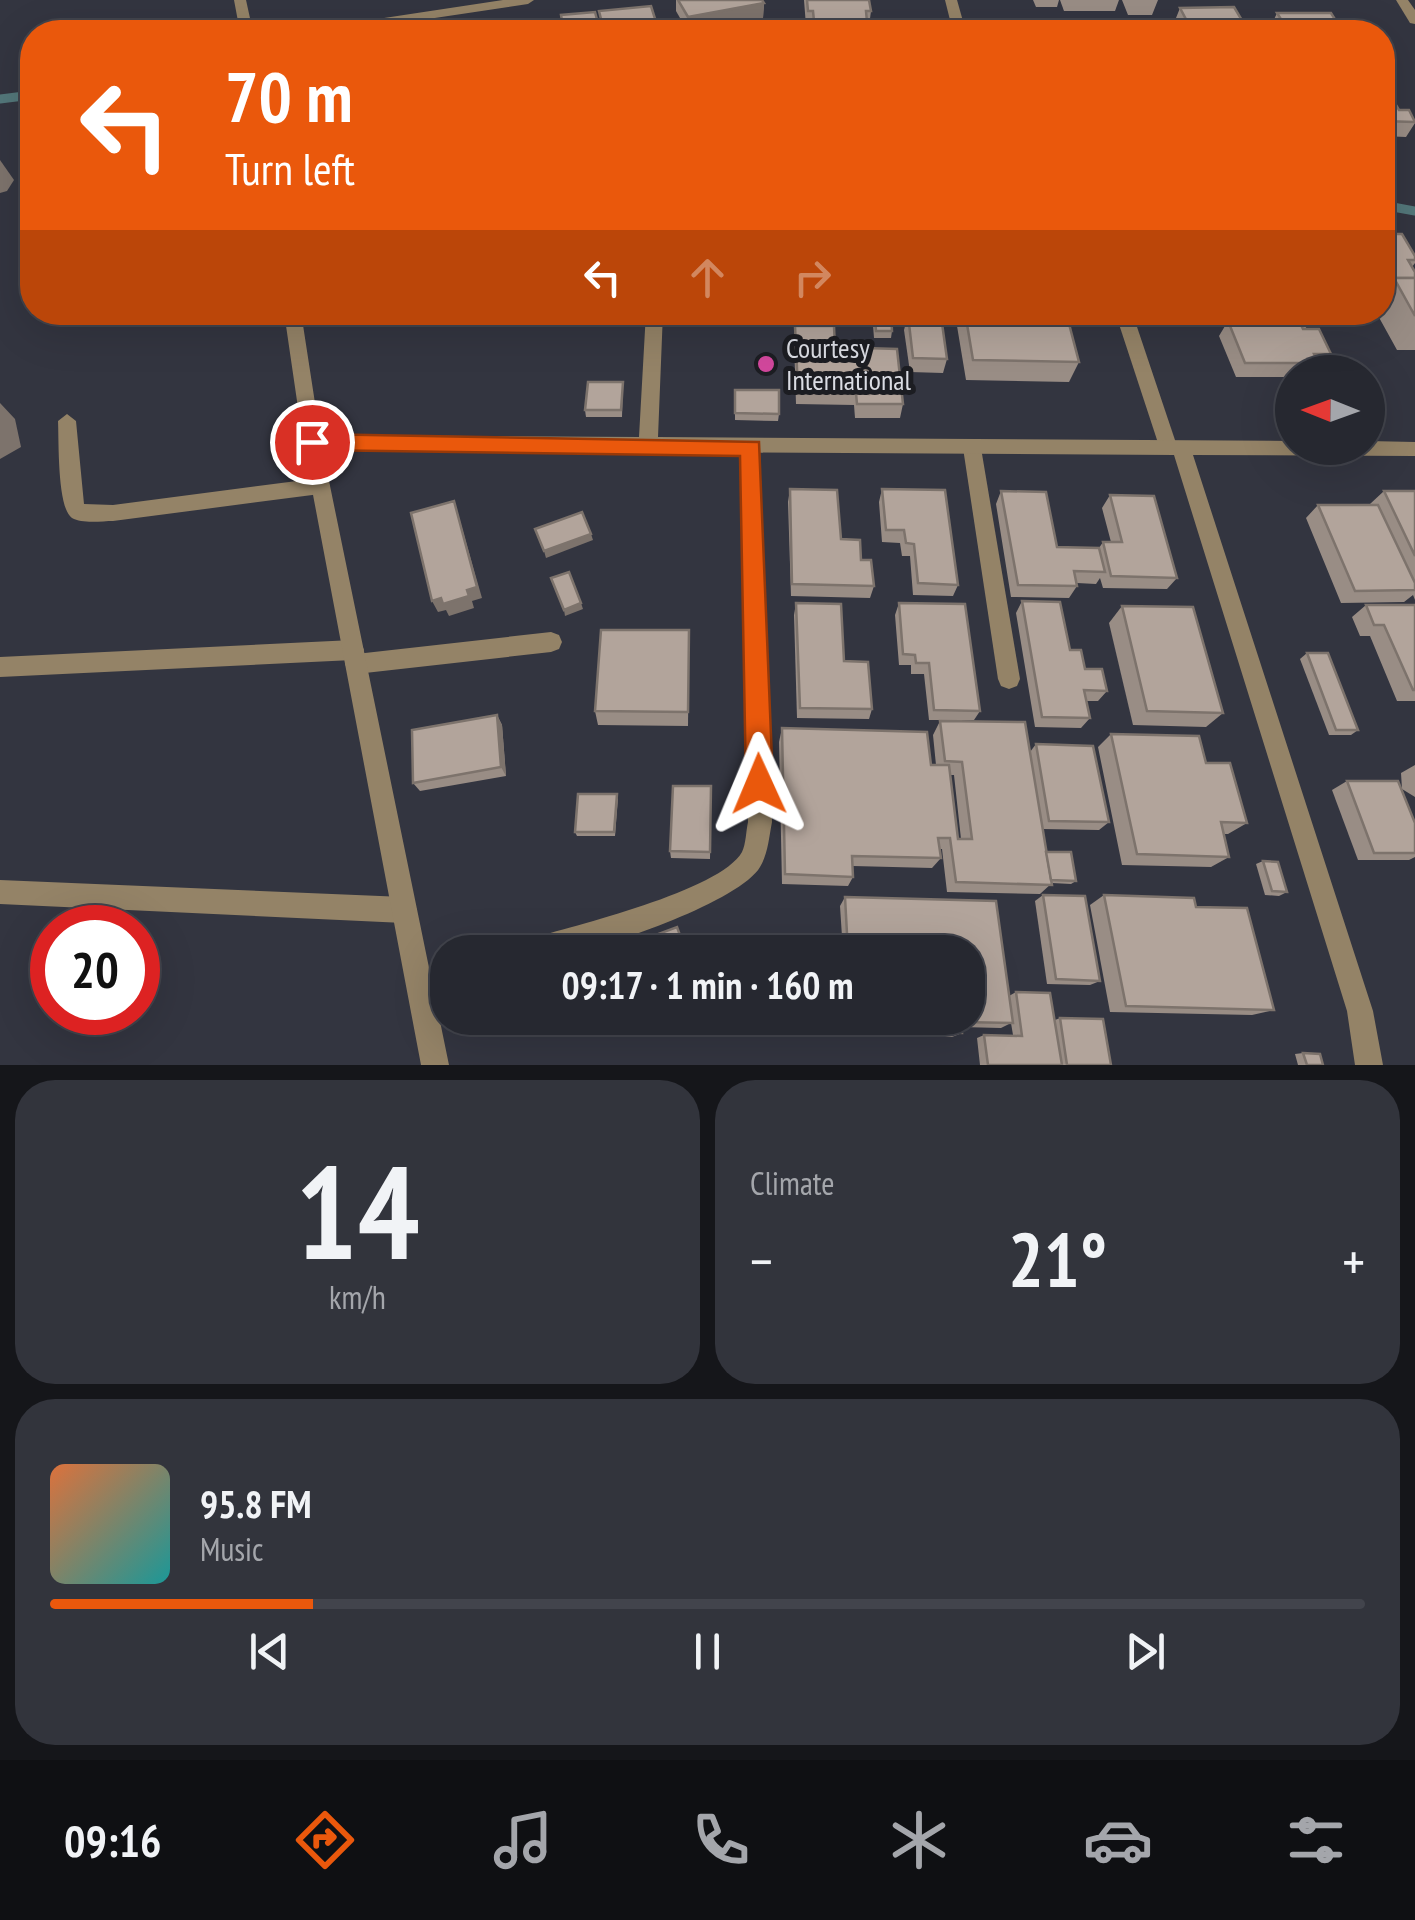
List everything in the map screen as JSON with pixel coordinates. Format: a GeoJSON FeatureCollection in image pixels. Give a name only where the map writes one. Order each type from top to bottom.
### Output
{"type":"FeatureCollection","features":[{"type":"Feature","properties":{"kind":"street"},"geometry":{"type":"LineString","coordinates":[[397,20],[528,0]]}},
{"type":"Feature","properties":{"kind":"street"},"geometry":{"type":"LineString","coordinates":[[1402,0],[1415,20]]}},
{"type":"Feature","properties":{"kind":"street"},"geometry":{"type":"LineString","coordinates":[[294,325],[320,486],[434,1065]]}},
{"type":"Feature","properties":{"kind":"street"},"geometry":{"type":"LineString","coordinates":[[648,447],[653,325]]}},
{"type":"Feature","properties":{"kind":"street"},"geometry":{"type":"LineString","coordinates":[[1128,325],[1176,450],[1360,1011],[1369,1065]]}},
{"type":"Feature","properties":{"kind":"street"},"geometry":{"type":"LineString","coordinates":[[67,421],[73,505],[79,512],[113,513],[320,486]]}},
{"type":"Feature","properties":{"kind":"street"},"geometry":{"type":"LineString","coordinates":[[312,442],[751,448],[1415,449]]}},
{"type":"Feature","properties":{"kind":"street"},"geometry":{"type":"LineString","coordinates":[[582,935],[678,904],[725,884],[751,861],[760,822],[751,448]]}},
{"type":"Feature","properties":{"kind":"street"},"geometry":{"type":"LineString","coordinates":[[972,448],[1009,680]]}},
{"type":"Feature","properties":{"kind":"street"},"geometry":{"type":"LineString","coordinates":[[0,667],[354,657],[551,642]]}},
{"type":"Feature","properties":{"kind":"street"},"geometry":{"type":"LineString","coordinates":[[0,892],[404,910]]}},
{"type":"Feature","properties":{"kind":"street"},"geometry":{"type":"LineString","coordinates":[[420,988],[430,985]]}},
{"type":"Feature","properties":{"kind":"building"},"geometry":{"type":"Polygon","coordinates":[[[678,0],[762,0],[764,3],[688,17],[678,0]]]}},
{"type":"Feature","properties":{"kind":"building"},"geometry":{"type":"Polygon","coordinates":[[[807,0],[869,0],[871,11],[866,11],[867,20],[814,20],[813,11],[808,11],[807,0]]]}},
{"type":"Feature","properties":{"kind":"building"},"geometry":{"type":"Polygon","coordinates":[[[651,6],[655,20],[601,20],[599,11],[651,6]]]}},
{"type":"Feature","properties":{"kind":"building"},"geometry":{"type":"Polygon","coordinates":[[[1234,7],[1242,20],[1186,20],[1180,8],[1234,7]]]}},
{"type":"Feature","properties":{"kind":"building"},"geometry":{"type":"Polygon","coordinates":[[[595,12],[597,20],[562,20],[561,15],[595,12]]]}},
{"type":"Feature","properties":{"kind":"building"},"geometry":{"type":"Polygon","coordinates":[[[1277,13],[1331,13],[1335,20],[1281,20],[1277,13]]]}},
{"type":"Feature","properties":{"kind":"building"},"geometry":{"type":"Polygon","coordinates":[[[1395,103],[1399,110],[1409,110],[1415,122],[1395,121],[1395,103]]]}},
{"type":"Feature","properties":{"kind":"building"},"geometry":{"type":"Polygon","coordinates":[[[1395,234],[1402,234],[1415,256],[1415,260],[1408,260],[1415,278],[1395,278],[1395,234]]]}},
{"type":"Feature","properties":{"kind":"building"},"geometry":{"type":"Polygon","coordinates":[[[1395,278],[1415,278],[1415,316],[1395,280],[1395,278]]]}},
{"type":"Feature","properties":{"kind":"building"},"geometry":{"type":"Polygon","coordinates":[[[876,325],[892,325],[892,331],[876,331],[876,325]]]}},
{"type":"Feature","properties":{"kind":"building"},"geometry":{"type":"Polygon","coordinates":[[[909,325],[942,325],[947,359],[913,358],[909,325]]]}},
{"type":"Feature","properties":{"kind":"building"},"geometry":{"type":"Polygon","coordinates":[[[967,325],[1069,325],[1079,362],[973,360],[967,325]]]}},
{"type":"Feature","properties":{"kind":"building"},"geometry":{"type":"Polygon","coordinates":[[[1230,325],[1301,325],[1303,329],[1319,329],[1331,354],[1275,355],[1275,363],[1245,363],[1230,325]]]}},
{"type":"Feature","properties":{"kind":"building"},"geometry":{"type":"Polygon","coordinates":[[[795,326],[834,326],[835,348],[860,349],[864,391],[798,390],[795,326]]]}},
{"type":"Feature","properties":{"kind":"building"},"geometry":{"type":"Polygon","coordinates":[[[865,348],[897,349],[903,404],[857,404],[856,393],[869,394],[865,348]]]}},
{"type":"Feature","properties":{"kind":"building"},"geometry":{"type":"Polygon","coordinates":[[[588,382],[623,382],[621,410],[585,410],[588,382]]]}},
{"type":"Feature","properties":{"kind":"building"},"geometry":{"type":"Polygon","coordinates":[[[735,390],[779,390],[779,414],[735,413],[735,390]]]}},
{"type":"Feature","properties":{"kind":"building"},"geometry":{"type":"Polygon","coordinates":[[[790,489],[837,490],[841,539],[860,540],[861,560],[871,560],[874,586],[792,584],[790,489]]]}},
{"type":"Feature","properties":{"kind":"building"},"geometry":{"type":"Polygon","coordinates":[[[882,489],[945,490],[958,585],[918,583],[914,544],[906,543],[904,530],[886,530],[882,489]]]}},
{"type":"Feature","properties":{"kind":"building"},"geometry":{"type":"Polygon","coordinates":[[[1001,491],[1046,492],[1057,547],[1099,548],[1105,572],[1074,571],[1077,586],[1018,585],[1001,491]]]}},
{"type":"Feature","properties":{"kind":"building"},"geometry":{"type":"Polygon","coordinates":[[[1384,491],[1415,491],[1415,556],[1384,491]]]}},
{"type":"Feature","properties":{"kind":"building"},"geometry":{"type":"Polygon","coordinates":[[[1110,495],[1154,496],[1177,578],[1111,576],[1103,542],[1122,542],[1110,495]]]}},
{"type":"Feature","properties":{"kind":"building"},"geometry":{"type":"Polygon","coordinates":[[[454,501],[477,587],[467,590],[469,596],[443,604],[441,598],[432,601],[411,513],[454,501]]]}},
{"type":"Feature","properties":{"kind":"building"},"geometry":{"type":"Polygon","coordinates":[[[1318,505],[1378,505],[1415,590],[1355,591],[1318,505]]]}},
{"type":"Feature","properties":{"kind":"building"},"geometry":{"type":"Polygon","coordinates":[[[582,512],[591,534],[544,551],[535,529],[582,512]]]}},
{"type":"Feature","properties":{"kind":"building"},"geometry":{"type":"Polygon","coordinates":[[[569,572],[581,603],[564,610],[551,578],[569,572]]]}},
{"type":"Feature","properties":{"kind":"building"},"geometry":{"type":"Polygon","coordinates":[[[1022,601],[1060,602],[1070,650],[1081,650],[1085,669],[1102,669],[1107,691],[1084,690],[1090,718],[1042,717],[1022,601]]]}},
{"type":"Feature","properties":{"kind":"building"},"geometry":{"type":"Polygon","coordinates":[[[796,603],[841,604],[844,661],[868,662],[872,709],[800,708],[796,603]]]}},
{"type":"Feature","properties":{"kind":"building"},"geometry":{"type":"Polygon","coordinates":[[[899,603],[965,604],[980,711],[934,710],[929,663],[916,663],[915,655],[903,654],[899,603]]]}},
{"type":"Feature","properties":{"kind":"building"},"geometry":{"type":"Polygon","coordinates":[[[1366,605],[1415,605],[1415,690],[1384,625],[1374,625],[1366,605]]]}},
{"type":"Feature","properties":{"kind":"building"},"geometry":{"type":"Polygon","coordinates":[[[1122,606],[1193,607],[1223,713],[1147,711],[1122,606]]]}},
{"type":"Feature","properties":{"kind":"building"},"geometry":{"type":"Polygon","coordinates":[[[601,630],[689,630],[688,712],[595,711],[601,630]]]}},
{"type":"Feature","properties":{"kind":"building"},"geometry":{"type":"Polygon","coordinates":[[[1307,653],[1328,653],[1358,730],[1336,730],[1307,653]]]}},
{"type":"Feature","properties":{"kind":"building"},"geometry":{"type":"Polygon","coordinates":[[[497,715],[501,767],[413,783],[412,730],[497,715]]]}},
{"type":"Feature","properties":{"kind":"building"},"geometry":{"type":"Polygon","coordinates":[[[940,721],[1025,722],[1052,885],[956,882],[950,838],[938,838],[941,858],[852,856],[853,877],[785,874],[782,728],[927,732],[931,765],[949,765],[958,839],[972,839],[962,762],[945,761],[940,721]]]}},
{"type":"Feature","properties":{"kind":"building"},"geometry":{"type":"Polygon","coordinates":[[[1111,734],[1199,736],[1206,763],[1230,763],[1247,823],[1221,822],[1229,857],[1137,854],[1111,734]]]}},
{"type":"Feature","properties":{"kind":"building"},"geometry":{"type":"Polygon","coordinates":[[[1036,744],[1093,746],[1109,822],[1049,821],[1036,744]]]}},
{"type":"Feature","properties":{"kind":"building"},"geometry":{"type":"Polygon","coordinates":[[[1347,781],[1398,781],[1415,823],[1415,853],[1374,853],[1347,781]]]}},
{"type":"Feature","properties":{"kind":"building"},"geometry":{"type":"Polygon","coordinates":[[[673,786],[711,786],[710,852],[670,851],[673,786]]]}},
{"type":"Feature","properties":{"kind":"building"},"geometry":{"type":"Polygon","coordinates":[[[578,794],[617,794],[614,832],[575,832],[578,794]]]}},
{"type":"Feature","properties":{"kind":"building"},"geometry":{"type":"Polygon","coordinates":[[[1046,852],[1071,852],[1076,881],[1051,880],[1046,852]]]}},
{"type":"Feature","properties":{"kind":"building"},"geometry":{"type":"Polygon","coordinates":[[[1263,861],[1278,862],[1287,892],[1272,891],[1263,861]]]}},
{"type":"Feature","properties":{"kind":"building"},"geometry":{"type":"Polygon","coordinates":[[[1043,895],[1085,896],[1100,981],[1056,979],[1043,895]]]}},
{"type":"Feature","properties":{"kind":"building"},"geometry":{"type":"Polygon","coordinates":[[[1104,895],[1194,898],[1196,907],[1247,908],[1274,1010],[1126,1006],[1104,895]]]}},
{"type":"Feature","properties":{"kind":"building"},"geometry":{"type":"Polygon","coordinates":[[[845,897],[996,901],[1013,1023],[985,1022],[985,935],[847,935],[845,897]]]}},
{"type":"Feature","properties":{"kind":"building"},"geometry":{"type":"Polygon","coordinates":[[[677,927],[680,935],[656,935],[677,927]]]}},
{"type":"Feature","properties":{"kind":"building"},"geometry":{"type":"Polygon","coordinates":[[[1016,992],[1050,993],[1062,1065],[988,1065],[984,1035],[1022,1036],[1016,992]]]}},
{"type":"Feature","properties":{"kind":"building"},"geometry":{"type":"Polygon","coordinates":[[[1060,1018],[1103,1019],[1111,1065],[1067,1065],[1060,1018]]]}},
{"type":"Feature","properties":{"kind":"building"},"geometry":{"type":"Polygon","coordinates":[[[1303,1053],[1320,1054],[1323,1065],[1307,1065],[1303,1053]]]}},
{"type":"Feature","properties":{"kind":"waterway"},"geometry":{"type":"LineString","coordinates":[[0,99],[20,96]]}},
{"type":"Feature","properties":{"kind":"waterway"},"geometry":{"type":"LineString","coordinates":[[1395,207],[1415,211]]}},
{"type":"Feature","properties":{"kind":"place","name":"Courtesy International"},"geometry":{"type":"Point","coordinates":[766,364]}},
{"type":"Feature","properties":{"kind":"route"},"geometry":{"type":"LineString","coordinates":[[312,442],[751,448],[759,784]]}}]}
